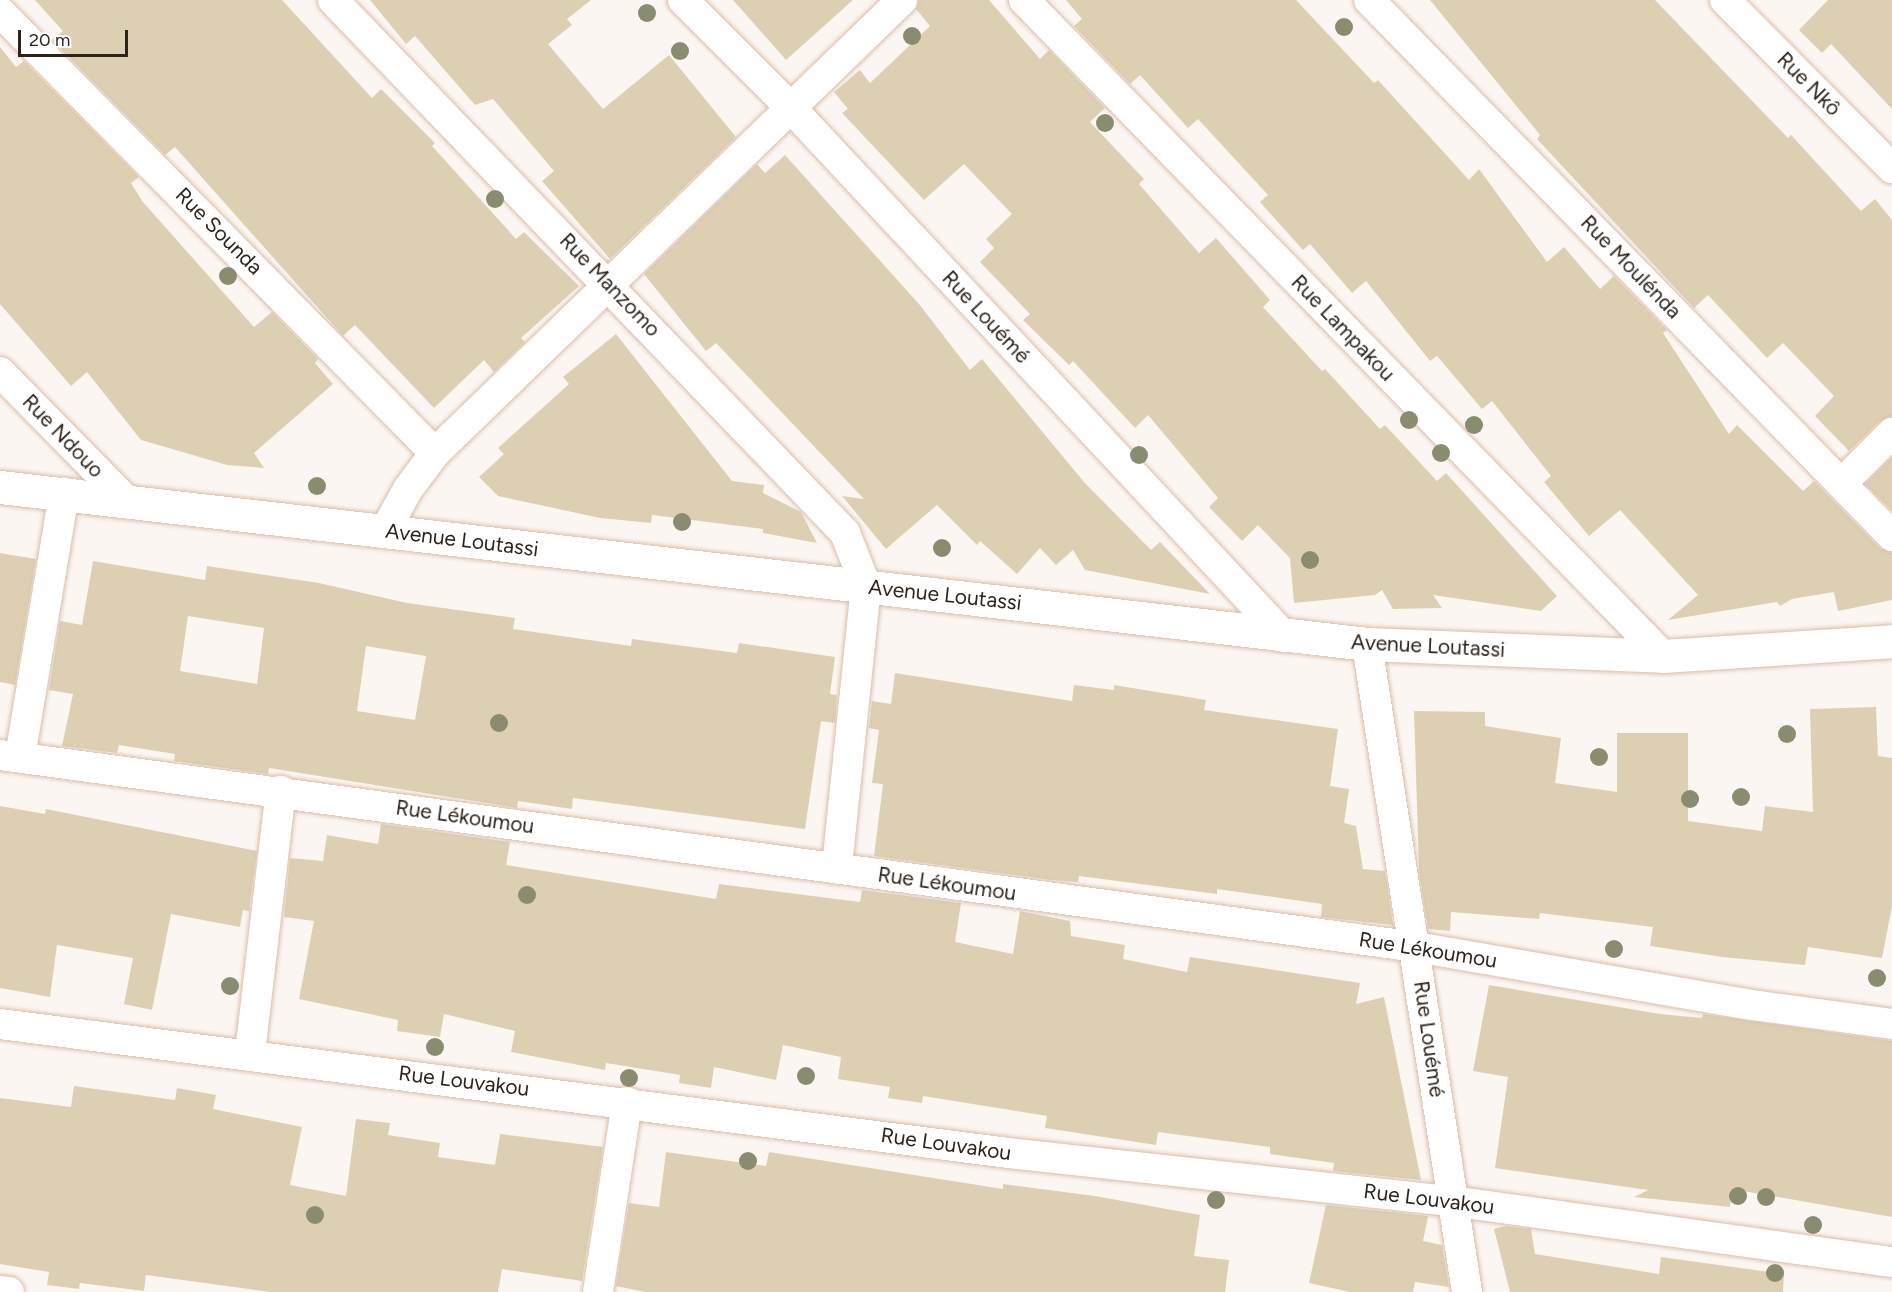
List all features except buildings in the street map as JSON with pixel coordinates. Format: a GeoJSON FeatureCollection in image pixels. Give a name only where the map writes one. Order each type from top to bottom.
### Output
{"type":"FeatureCollection","features":[{"type":"Feature","properties":{"kind":"main road","name":"Avenue Loutassi"},"geometry":{"type":"LineString","coordinates":[[0,487],[866,586],[1285,637],[1367,644],[1663,656],[1892,641]]}},
{"type":"Feature","properties":{"kind":"street","name":"Rue Manzomo"},"geometry":{"type":"LineString","coordinates":[[333,0],[610,284],[845,533],[866,586]]}},
{"type":"Feature","properties":{"kind":"street","name":"Rue Louémé"},"geometry":{"type":"LineString","coordinates":[[683,0],[791,108],[1285,637]]}},
{"type":"Feature","properties":{"kind":"street"},"geometry":{"type":"LineString","coordinates":[[385,531],[408,489],[435,453],[902,0]]}},
{"type":"Feature","properties":{"kind":"street","name":"Rue Lampakou"},"geometry":{"type":"LineString","coordinates":[[1024,0],[1663,656]]}},
{"type":"Feature","properties":{"kind":"street","name":"Rue Moulénda"},"geometry":{"type":"LineString","coordinates":[[1368,0],[1892,536]]}},
{"type":"Feature","properties":{"kind":"street","name":"Rue Nkô"},"geometry":{"type":"LineString","coordinates":[[1725,0],[1892,168]]}},
{"type":"Feature","properties":{"kind":"street","name":"Rue Sounda"},"geometry":{"type":"LineString","coordinates":[[0,12],[435,453]]}},
{"type":"Feature","properties":{"kind":"street","name":"Rue Ndouo"},"geometry":{"type":"LineString","coordinates":[[0,372],[126,500]]}},
{"type":"Feature","properties":{"kind":"street"},"geometry":{"type":"LineString","coordinates":[[1842,483],[1892,433]]}},
{"type":"Feature","properties":{"kind":"street"},"geometry":{"type":"LineString","coordinates":[[10,756],[64,493]]}},
{"type":"Feature","properties":{"kind":"street"},"geometry":{"type":"LineString","coordinates":[[837,869],[866,586]]}},
{"type":"Feature","properties":{"kind":"street","name":"Rue Louémé"},"geometry":{"type":"LineString","coordinates":[[1367,644],[1416,947],[1451,1201],[1467,1292]]}},
{"type":"Feature","properties":{"kind":"street","name":"Rue Lékoumou"},"geometry":{"type":"LineString","coordinates":[[10,756],[1416,947],[1752,1005],[1892,1024]]}},
{"type":"Feature","properties":{"kind":"street"},"geometry":{"type":"LineString","coordinates":[[250,1053],[281,791]]}},
{"type":"Feature","properties":{"kind":"street","name":"Rue Louvakou"},"geometry":{"type":"LineString","coordinates":[[0,1024],[250,1053],[1008,1153],[1451,1201],[1892,1262]]}},
{"type":"Feature","properties":{"kind":"street"},"geometry":{"type":"LineString","coordinates":[[598,1292],[627,1102]]}},
{"type":"Feature","properties":{"kind":"street"},"geometry":{"type":"LineString","coordinates":[[0,1291],[9,1292]]}}]}
